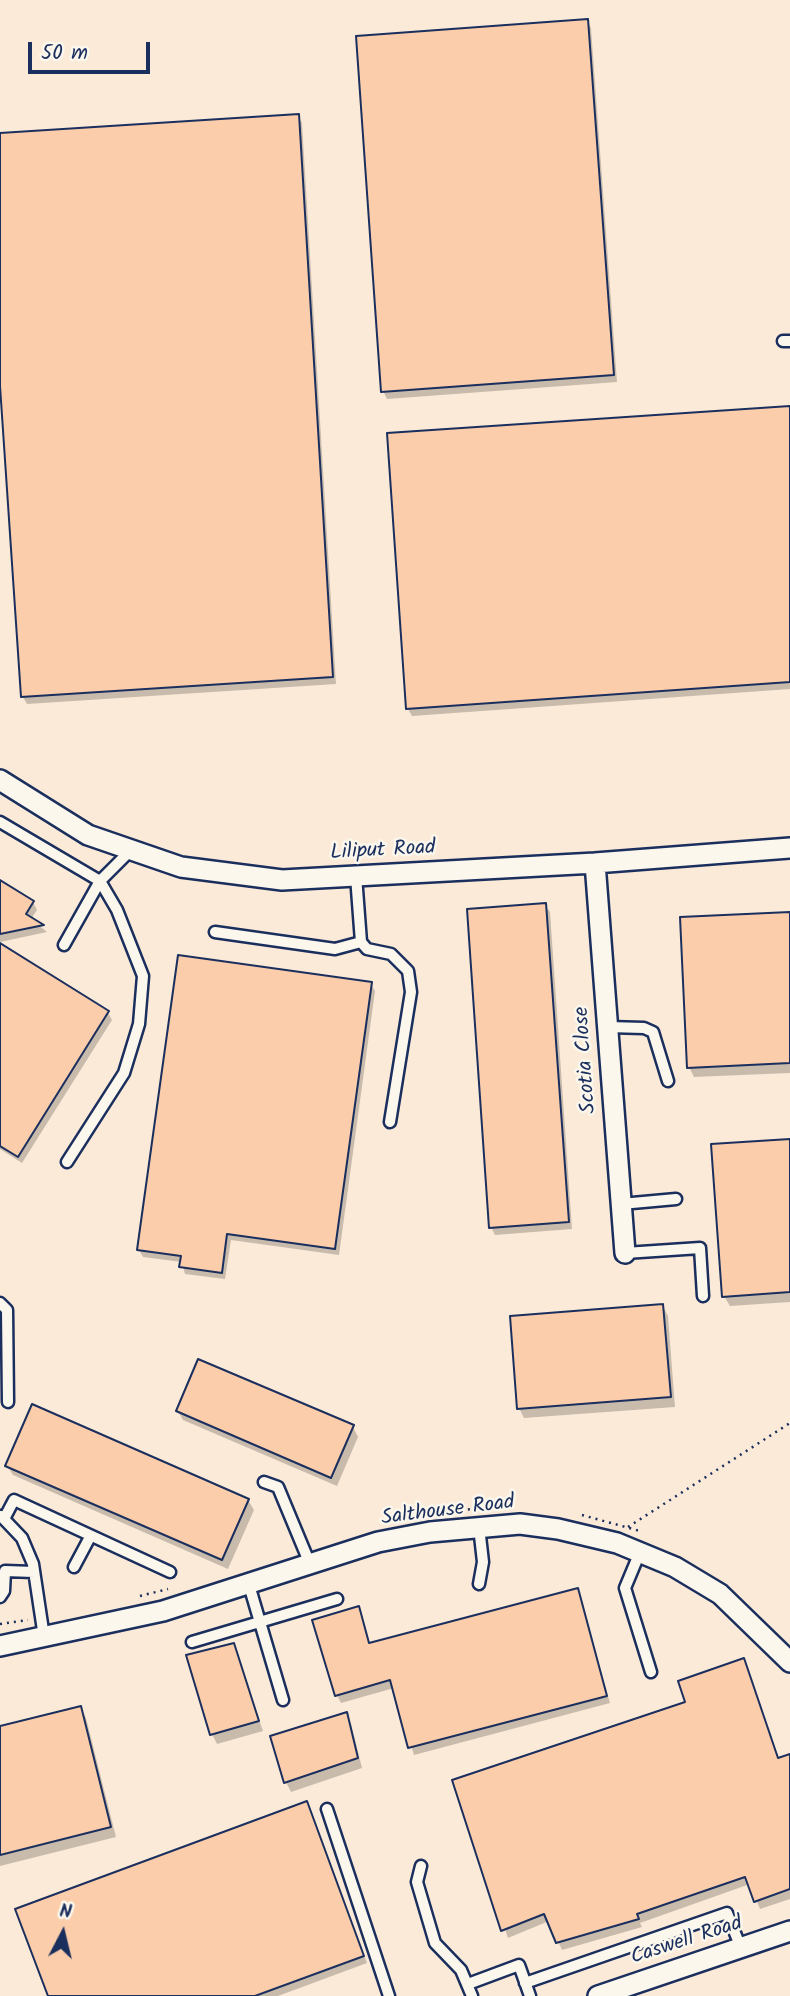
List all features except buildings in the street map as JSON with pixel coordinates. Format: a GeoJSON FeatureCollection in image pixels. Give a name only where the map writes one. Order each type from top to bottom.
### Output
{"type":"FeatureCollection","features":[{"type":"Feature","properties":{"kind":"street","name":"Liliput Road"},"geometry":{"type":"LineString","coordinates":[[0,780],[88,835],[181,867],[282,880],[595,863],[790,848]]}},
{"type":"Feature","properties":{"kind":"street","name":"Scotia Close"},"geometry":{"type":"LineString","coordinates":[[595,863],[625,1253]]}},
{"type":"Feature","properties":{"kind":"street","name":"Salthouse Road"},"geometry":{"type":"LineString","coordinates":[[0,1646],[163,1611],[378,1542],[479,1526],[520,1524],[558,1529],[640,1552],[675,1567],[720,1594],[790,1662]]}},
{"type":"Feature","properties":{"kind":"street","name":"Caswell Road"},"geometry":{"type":"LineString","coordinates":[[597,1996],[790,1931]]}},
{"type":"Feature","properties":{"kind":"lane"},"geometry":{"type":"LineString","coordinates":[[0,822],[100,881],[117,910],[143,976],[139,1024],[124,1073],[67,1162]]}},
{"type":"Feature","properties":{"kind":"lane"},"geometry":{"type":"LineString","coordinates":[[64,945],[100,881],[131,849]]}},
{"type":"Feature","properties":{"kind":"lane"},"geometry":{"type":"LineString","coordinates":[[356,876],[361,942],[367,949],[391,954],[408,971],[410,1009],[390,1122]]}},
{"type":"Feature","properties":{"kind":"lane"},"geometry":{"type":"LineString","coordinates":[[215,932],[335,949],[361,942]]}},
{"type":"Feature","properties":{"kind":"lane"},"geometry":{"type":"LineString","coordinates":[[608,1027],[644,1028],[653,1031],[659,1040],[667,1081]]}},
{"type":"Feature","properties":{"kind":"lane"},"geometry":{"type":"LineString","coordinates":[[621,1204],[676,1199]]}},
{"type":"Feature","properties":{"kind":"lane"},"geometry":{"type":"LineString","coordinates":[[625,1253],[700,1248],[703,1296]]}},
{"type":"Feature","properties":{"kind":"lane"},"geometry":{"type":"LineString","coordinates":[[0,1303],[7,1310],[8,1402]]}},
{"type":"Feature","properties":{"kind":"lane"},"geometry":{"type":"LineString","coordinates":[[264,1482],[278,1487],[310,1564]]}},
{"type":"Feature","properties":{"kind":"lane"},"geometry":{"type":"LineString","coordinates":[[44,1637],[34,1572],[22,1538],[2,1517],[15,1500],[170,1572]]}},
{"type":"Feature","properties":{"kind":"lane"},"geometry":{"type":"LineString","coordinates":[[479,1526],[483,1562],[479,1584]]}},
{"type":"Feature","properties":{"kind":"lane"},"geometry":{"type":"LineString","coordinates":[[74,1567],[90,1537]]}},
{"type":"Feature","properties":{"kind":"lane"},"geometry":{"type":"LineString","coordinates":[[640,1552],[625,1588],[651,1672]]}},
{"type":"Feature","properties":{"kind":"lane"},"geometry":{"type":"LineString","coordinates":[[0,1597],[5,1591],[5,1571],[34,1572]]}},
{"type":"Feature","properties":{"kind":"lane"},"geometry":{"type":"LineString","coordinates":[[249,1585],[283,1700]]}},
{"type":"Feature","properties":{"kind":"lane"},"geometry":{"type":"LineString","coordinates":[[192,1642],[337,1599]]}},
{"type":"Feature","properties":{"kind":"lane"},"geometry":{"type":"LineString","coordinates":[[327,1809],[389,1996]]}},
{"type":"Feature","properties":{"kind":"lane"},"geometry":{"type":"LineString","coordinates":[[421,1866],[417,1882],[435,1943],[461,1970],[472,1996]]}},
{"type":"Feature","properties":{"kind":"lane"},"geometry":{"type":"LineString","coordinates":[[525,1983],[727,1913],[741,1948]]}},
{"type":"Feature","properties":{"kind":"lane"},"geometry":{"type":"LineString","coordinates":[[468,1984],[519,1965],[530,1996]]}},
{"type":"Feature","properties":{"kind":"path"},"geometry":{"type":"LineString","coordinates":[[628,1526],[790,1423]]}},
{"type":"Feature","properties":{"kind":"shaded area"},"geometry":{"type":"Polygon","coordinates":[[[0,0],[790,0],[790,1996],[0,1996],[0,0]]]}}]}
